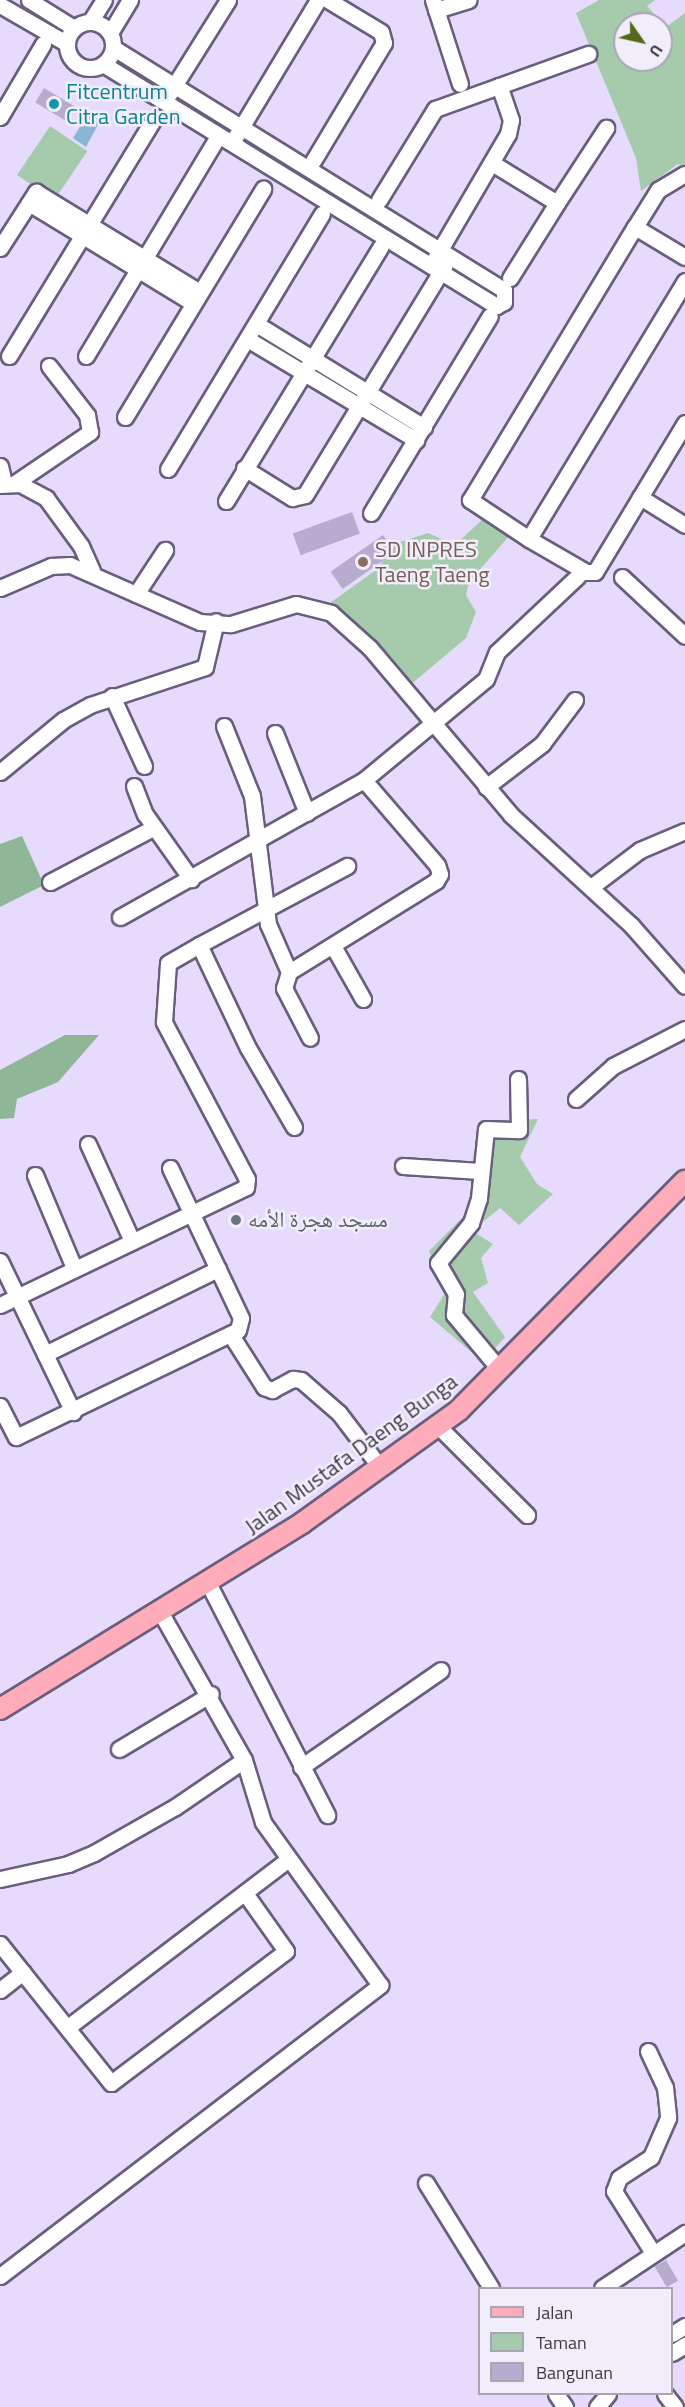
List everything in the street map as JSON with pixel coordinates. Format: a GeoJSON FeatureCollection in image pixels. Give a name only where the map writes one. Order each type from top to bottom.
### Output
{"type":"FeatureCollection","features":[{"type":"Feature","properties":{"kind":"main road","name":"Jalan Mustafa Daeng Bunga"},"geometry":{"type":"LineString","coordinates":[[0,1709],[208,1583],[438,1426],[500,1370],[685,1181]]}},
{"type":"Feature","properties":{"kind":"street"},"geometry":{"type":"LineString","coordinates":[[29,0],[74,28]]}},
{"type":"Feature","properties":{"kind":"street"},"geometry":{"type":"LineString","coordinates":[[66,43],[74,28],[90,22],[104,0]]}},
{"type":"Feature","properties":{"kind":"street"},"geometry":{"type":"LineString","coordinates":[[0,4],[66,43],[77,65],[90,69],[103,64],[113,48],[110,33],[130,0]]}},
{"type":"Feature","properties":{"kind":"street"},"geometry":{"type":"LineString","coordinates":[[164,103],[228,0]]}},
{"type":"Feature","properties":{"kind":"street"},"geometry":{"type":"LineString","coordinates":[[460,84],[435,5],[468,0]]}},
{"type":"Feature","properties":{"kind":"street"},"geometry":{"type":"LineString","coordinates":[[86,356],[142,265],[224,140],[240,129],[319,1],[381,32],[384,43],[313,161]]}},
{"type":"Feature","properties":{"kind":"street"},"geometry":{"type":"LineString","coordinates":[[90,22],[110,33]]}},
{"type":"Feature","properties":{"kind":"street"},"geometry":{"type":"LineString","coordinates":[[0,117],[44,44]]}},
{"type":"Feature","properties":{"kind":"street"},"geometry":{"type":"LineString","coordinates":[[103,64],[496,306],[504,302],[504,290],[240,129],[113,48]]}},
{"type":"Feature","properties":{"kind":"street"},"geometry":{"type":"LineString","coordinates":[[379,200],[435,109],[588,54]]}},
{"type":"Feature","properties":{"kind":"street"},"geometry":{"type":"LineString","coordinates":[[244,468],[299,498],[364,399],[444,255],[511,126],[499,86]]}},
{"type":"Feature","properties":{"kind":"street"},"geometry":{"type":"LineString","coordinates":[[9,356],[153,120]]}},
{"type":"Feature","properties":{"kind":"street"},"geometry":{"type":"LineString","coordinates":[[510,278],[606,128]]}},
{"type":"Feature","properties":{"kind":"street"},"geometry":{"type":"LineString","coordinates":[[492,163],[558,203]]}},
{"type":"Feature","properties":{"kind":"street"},"geometry":{"type":"LineString","coordinates":[[685,174],[657,190],[470,500],[529,539],[591,573],[604,560],[685,423]]}},
{"type":"Feature","properties":{"kind":"street"},"geometry":{"type":"LineString","coordinates":[[125,417],[263,189]]}},
{"type":"Feature","properties":{"kind":"street"},"geometry":{"type":"LineString","coordinates":[[0,248],[32,197],[196,298]]}},
{"type":"Feature","properties":{"kind":"street"},"geometry":{"type":"LineString","coordinates":[[168,469],[258,325],[321,214]]}},
{"type":"Feature","properties":{"kind":"street"},"geometry":{"type":"LineString","coordinates":[[635,226],[685,257]]}},
{"type":"Feature","properties":{"kind":"street"},"geometry":{"type":"LineString","coordinates":[[226,501],[381,246]]}},
{"type":"Feature","properties":{"kind":"street"},"geometry":{"type":"LineString","coordinates":[[529,539],[685,281]]}},
{"type":"Feature","properties":{"kind":"street"},"geometry":{"type":"LineString","coordinates":[[371,513],[490,316]]}},
{"type":"Feature","properties":{"kind":"street"},"geometry":{"type":"LineString","coordinates":[[258,325],[307,365]]}},
{"type":"Feature","properties":{"kind":"street"},"geometry":{"type":"LineString","coordinates":[[249,340],[307,365],[420,433]]}},
{"type":"Feature","properties":{"kind":"street"},"geometry":{"type":"LineString","coordinates":[[6,484],[90,432],[87,415],[49,366]]}},
{"type":"Feature","properties":{"kind":"street"},"geometry":{"type":"LineString","coordinates":[[0,466],[6,484]]}},
{"type":"Feature","properties":{"kind":"street"},"geometry":{"type":"LineString","coordinates":[[6,484],[46,498],[81,546],[92,571]]}},
{"type":"Feature","properties":{"kind":"street"},"geometry":{"type":"LineString","coordinates":[[640,497],[685,525]]}},
{"type":"Feature","properties":{"kind":"street"},"geometry":{"type":"LineString","coordinates":[[136,594],[165,550]]}},
{"type":"Feature","properties":{"kind":"street"},"geometry":{"type":"LineString","coordinates":[[0,588],[51,566],[92,571],[136,594],[200,622],[216,621],[231,624],[296,604],[322,608],[370,648],[486,787],[591,887],[685,986]]}},
{"type":"Feature","properties":{"kind":"street"},"geometry":{"type":"LineString","coordinates":[[120,917],[258,842],[364,780],[486,679],[497,652],[577,577]]}},
{"type":"Feature","properties":{"kind":"street"},"geometry":{"type":"LineString","coordinates":[[622,577],[685,636]]}},
{"type":"Feature","properties":{"kind":"street"},"geometry":{"type":"LineString","coordinates":[[0,772],[63,720],[112,696],[205,667],[216,621]]}},
{"type":"Feature","properties":{"kind":"street"},"geometry":{"type":"LineString","coordinates":[[112,696],[144,766]]}},
{"type":"Feature","properties":{"kind":"street"},"geometry":{"type":"LineString","coordinates":[[486,787],[543,744],[575,700]]}},
{"type":"Feature","properties":{"kind":"street"},"geometry":{"type":"LineString","coordinates":[[224,726],[252,796],[271,938],[289,972]]}},
{"type":"Feature","properties":{"kind":"street"},"geometry":{"type":"LineString","coordinates":[[275,733],[307,813]]}},
{"type":"Feature","properties":{"kind":"street"},"geometry":{"type":"LineString","coordinates":[[310,1038],[284,988],[289,972],[333,946],[440,874],[437,865],[364,780]]}},
{"type":"Feature","properties":{"kind":"street"},"geometry":{"type":"LineString","coordinates":[[134,786],[153,828],[191,879]]}},
{"type":"Feature","properties":{"kind":"street"},"geometry":{"type":"LineString","coordinates":[[50,882],[153,828]]}},
{"type":"Feature","properties":{"kind":"street"},"geometry":{"type":"LineString","coordinates":[[591,887],[640,850],[685,831]]}},
{"type":"Feature","properties":{"kind":"street"},"geometry":{"type":"LineString","coordinates":[[0,1305],[132,1241],[242,1194],[247,1182],[164,1022],[168,963],[268,911],[347,866]]}},
{"type":"Feature","properties":{"kind":"street"},"geometry":{"type":"LineString","coordinates":[[199,945],[248,1048],[294,1127]]}},
{"type":"Feature","properties":{"kind":"street"},"geometry":{"type":"LineString","coordinates":[[333,946],[363,999]]}},
{"type":"Feature","properties":{"kind":"street"},"geometry":{"type":"LineString","coordinates":[[576,1099],[613,1066],[685,1029]]}},
{"type":"Feature","properties":{"kind":"street"},"geometry":{"type":"LineString","coordinates":[[500,1370],[454,1315],[456,1294],[438,1263],[471,1223],[479,1198],[486,1129],[519,1130],[519,1079]]}},
{"type":"Feature","properties":{"kind":"street"},"geometry":{"type":"LineString","coordinates":[[88,1144],[132,1241]]}},
{"type":"Feature","properties":{"kind":"street"},"geometry":{"type":"LineString","coordinates":[[403,1167],[480,1171]]}},
{"type":"Feature","properties":{"kind":"street"},"geometry":{"type":"LineString","coordinates":[[0,1406],[16,1437],[73,1412],[231,1335],[241,1318],[194,1213],[170,1168]]}},
{"type":"Feature","properties":{"kind":"street"},"geometry":{"type":"LineString","coordinates":[[35,1175],[74,1268]]}},
{"type":"Feature","properties":{"kind":"street"},"geometry":{"type":"LineString","coordinates":[[0,1261],[73,1412]]}},
{"type":"Feature","properties":{"kind":"street"},"geometry":{"type":"LineString","coordinates":[[45,1354],[218,1269]]}},
{"type":"Feature","properties":{"kind":"street"},"geometry":{"type":"LineString","coordinates":[[231,1335],[264,1388],[272,1390],[293,1379],[301,1380],[339,1413],[380,1467]]}},
{"type":"Feature","properties":{"kind":"street"},"geometry":{"type":"LineString","coordinates":[[438,1426],[527,1515]]}},
{"type":"Feature","properties":{"kind":"street"},"geometry":{"type":"LineString","coordinates":[[208,1583],[327,1815]]}},
{"type":"Feature","properties":{"kind":"street"},"geometry":{"type":"LineString","coordinates":[[0,2276],[380,1985],[287,1860],[262,1822],[244,1760],[211,1694],[161,1613]]}},
{"type":"Feature","properties":{"kind":"street"},"geometry":{"type":"LineString","coordinates":[[301,1767],[441,1670]]}},
{"type":"Feature","properties":{"kind":"street"},"geometry":{"type":"LineString","coordinates":[[119,1749],[211,1694]]}},
{"type":"Feature","properties":{"kind":"street"},"geometry":{"type":"LineString","coordinates":[[0,1879],[68,1864],[94,1852],[184,1802],[244,1760]]}},
{"type":"Feature","properties":{"kind":"street"},"geometry":{"type":"LineString","coordinates":[[68,2027],[287,1860]]}},
{"type":"Feature","properties":{"kind":"street"},"geometry":{"type":"LineString","coordinates":[[0,1944],[111,2083],[286,1951],[245,1893]]}},
{"type":"Feature","properties":{"kind":"street"},"geometry":{"type":"LineString","coordinates":[[0,1990],[23,1972]]}},
{"type":"Feature","properties":{"kind":"street"},"geometry":{"type":"LineString","coordinates":[[648,2051],[665,2087],[668,2118],[651,2157],[619,2178],[614,2191],[653,2253]]}},
{"type":"Feature","properties":{"kind":"street"},"geometry":{"type":"LineString","coordinates":[[426,2183],[490,2287]]}},
{"type":"Feature","properties":{"kind":"street"},"geometry":{"type":"LineString","coordinates":[[606,2287],[685,2233]]}},
{"type":"Feature","properties":{"kind":"street"},"geometry":{"type":"LineString","coordinates":[[597,2407],[607,2395]]}},
{"type":"Feature","properties":{"kind":"street"},"geometry":{"type":"LineString","coordinates":[[666,2395],[675,2407]]}},
{"type":"Feature","properties":{"kind":"green space"},"geometry":{"type":"Polygon","coordinates":[[[599,0],[655,0],[647,6],[652,12],[613,12],[613,72],[673,72],[673,22],[685,13],[685,167],[678,164],[641,191],[636,158],[576,13],[599,0]]]}},
{"type":"Feature","properties":{"kind":"green space"},"geometry":{"type":"Polygon","coordinates":[[[50,126],[87,151],[54,200],[17,175],[50,126]]]}},
{"type":"Feature","properties":{"kind":"green space"},"geometry":{"type":"Polygon","coordinates":[[[485,517],[510,535],[469,582],[466,595],[476,612],[466,638],[409,686],[330,603],[376,570],[397,543],[428,533],[455,545],[485,517]]]}},
{"type":"Feature","properties":{"kind":"green space"},"geometry":{"type":"Polygon","coordinates":[[[22,836],[44,885],[0,907],[0,844],[22,836]]]}},
{"type":"Feature","properties":{"kind":"green space"},"geometry":{"type":"Polygon","coordinates":[[[65,1035],[99,1035],[58,1082],[17,1099],[14,1118],[0,1119],[0,1070],[65,1035]]]}},
{"type":"Feature","properties":{"kind":"green space"},"geometry":{"type":"Polygon","coordinates":[[[538,1119],[520,1157],[537,1184],[553,1194],[519,1225],[500,1208],[472,1231],[493,1244],[481,1258],[488,1283],[473,1292],[505,1337],[483,1362],[430,1317],[447,1290],[429,1251],[463,1217],[472,1201],[473,1158],[478,1130],[486,1121],[538,1119]]]}},
{"type":"Feature","properties":{"kind":"water"},"geometry":{"type":"Polygon","coordinates":[[[89,112],[100,121],[86,147],[73,138],[89,112]]]}},
{"type":"Feature","properties":{"kind":"building","name":"Fitcentrum Citra Garden"},"geometry":{"type":"Polygon","coordinates":[[[44,88],[74,106],[65,121],[35,103],[44,88]]]}},
{"type":"Feature","properties":{"kind":"building"},"geometry":{"type":"Polygon","coordinates":[[[352,512],[360,534],[301,555],[293,534],[352,512]]]}},
{"type":"Feature","properties":{"kind":"building","name":"SD INPRES Taeng Taeng"},"geometry":{"type":"Polygon","coordinates":[[[383,535],[395,552],[343,589],[331,572],[383,535]]]}},
{"type":"Feature","properties":{"kind":"building"},"geometry":{"type":"Polygon","coordinates":[[[666,2260],[678,2281],[667,2287],[655,2266],[666,2260]]]}},
{"type":"Feature","properties":{"kind":"place","name":"Fitcentrum Citra Garden"},"geometry":{"type":"Point","coordinates":[54,104]}},
{"type":"Feature","properties":{"kind":"place","name":"SD INPRES Taeng Taeng"},"geometry":{"type":"Point","coordinates":[363,562]}},
{"type":"Feature","properties":{"kind":"place","name":"مسجد هجرة الأمه"},"geometry":{"type":"Point","coordinates":[236,1220]}}]}
